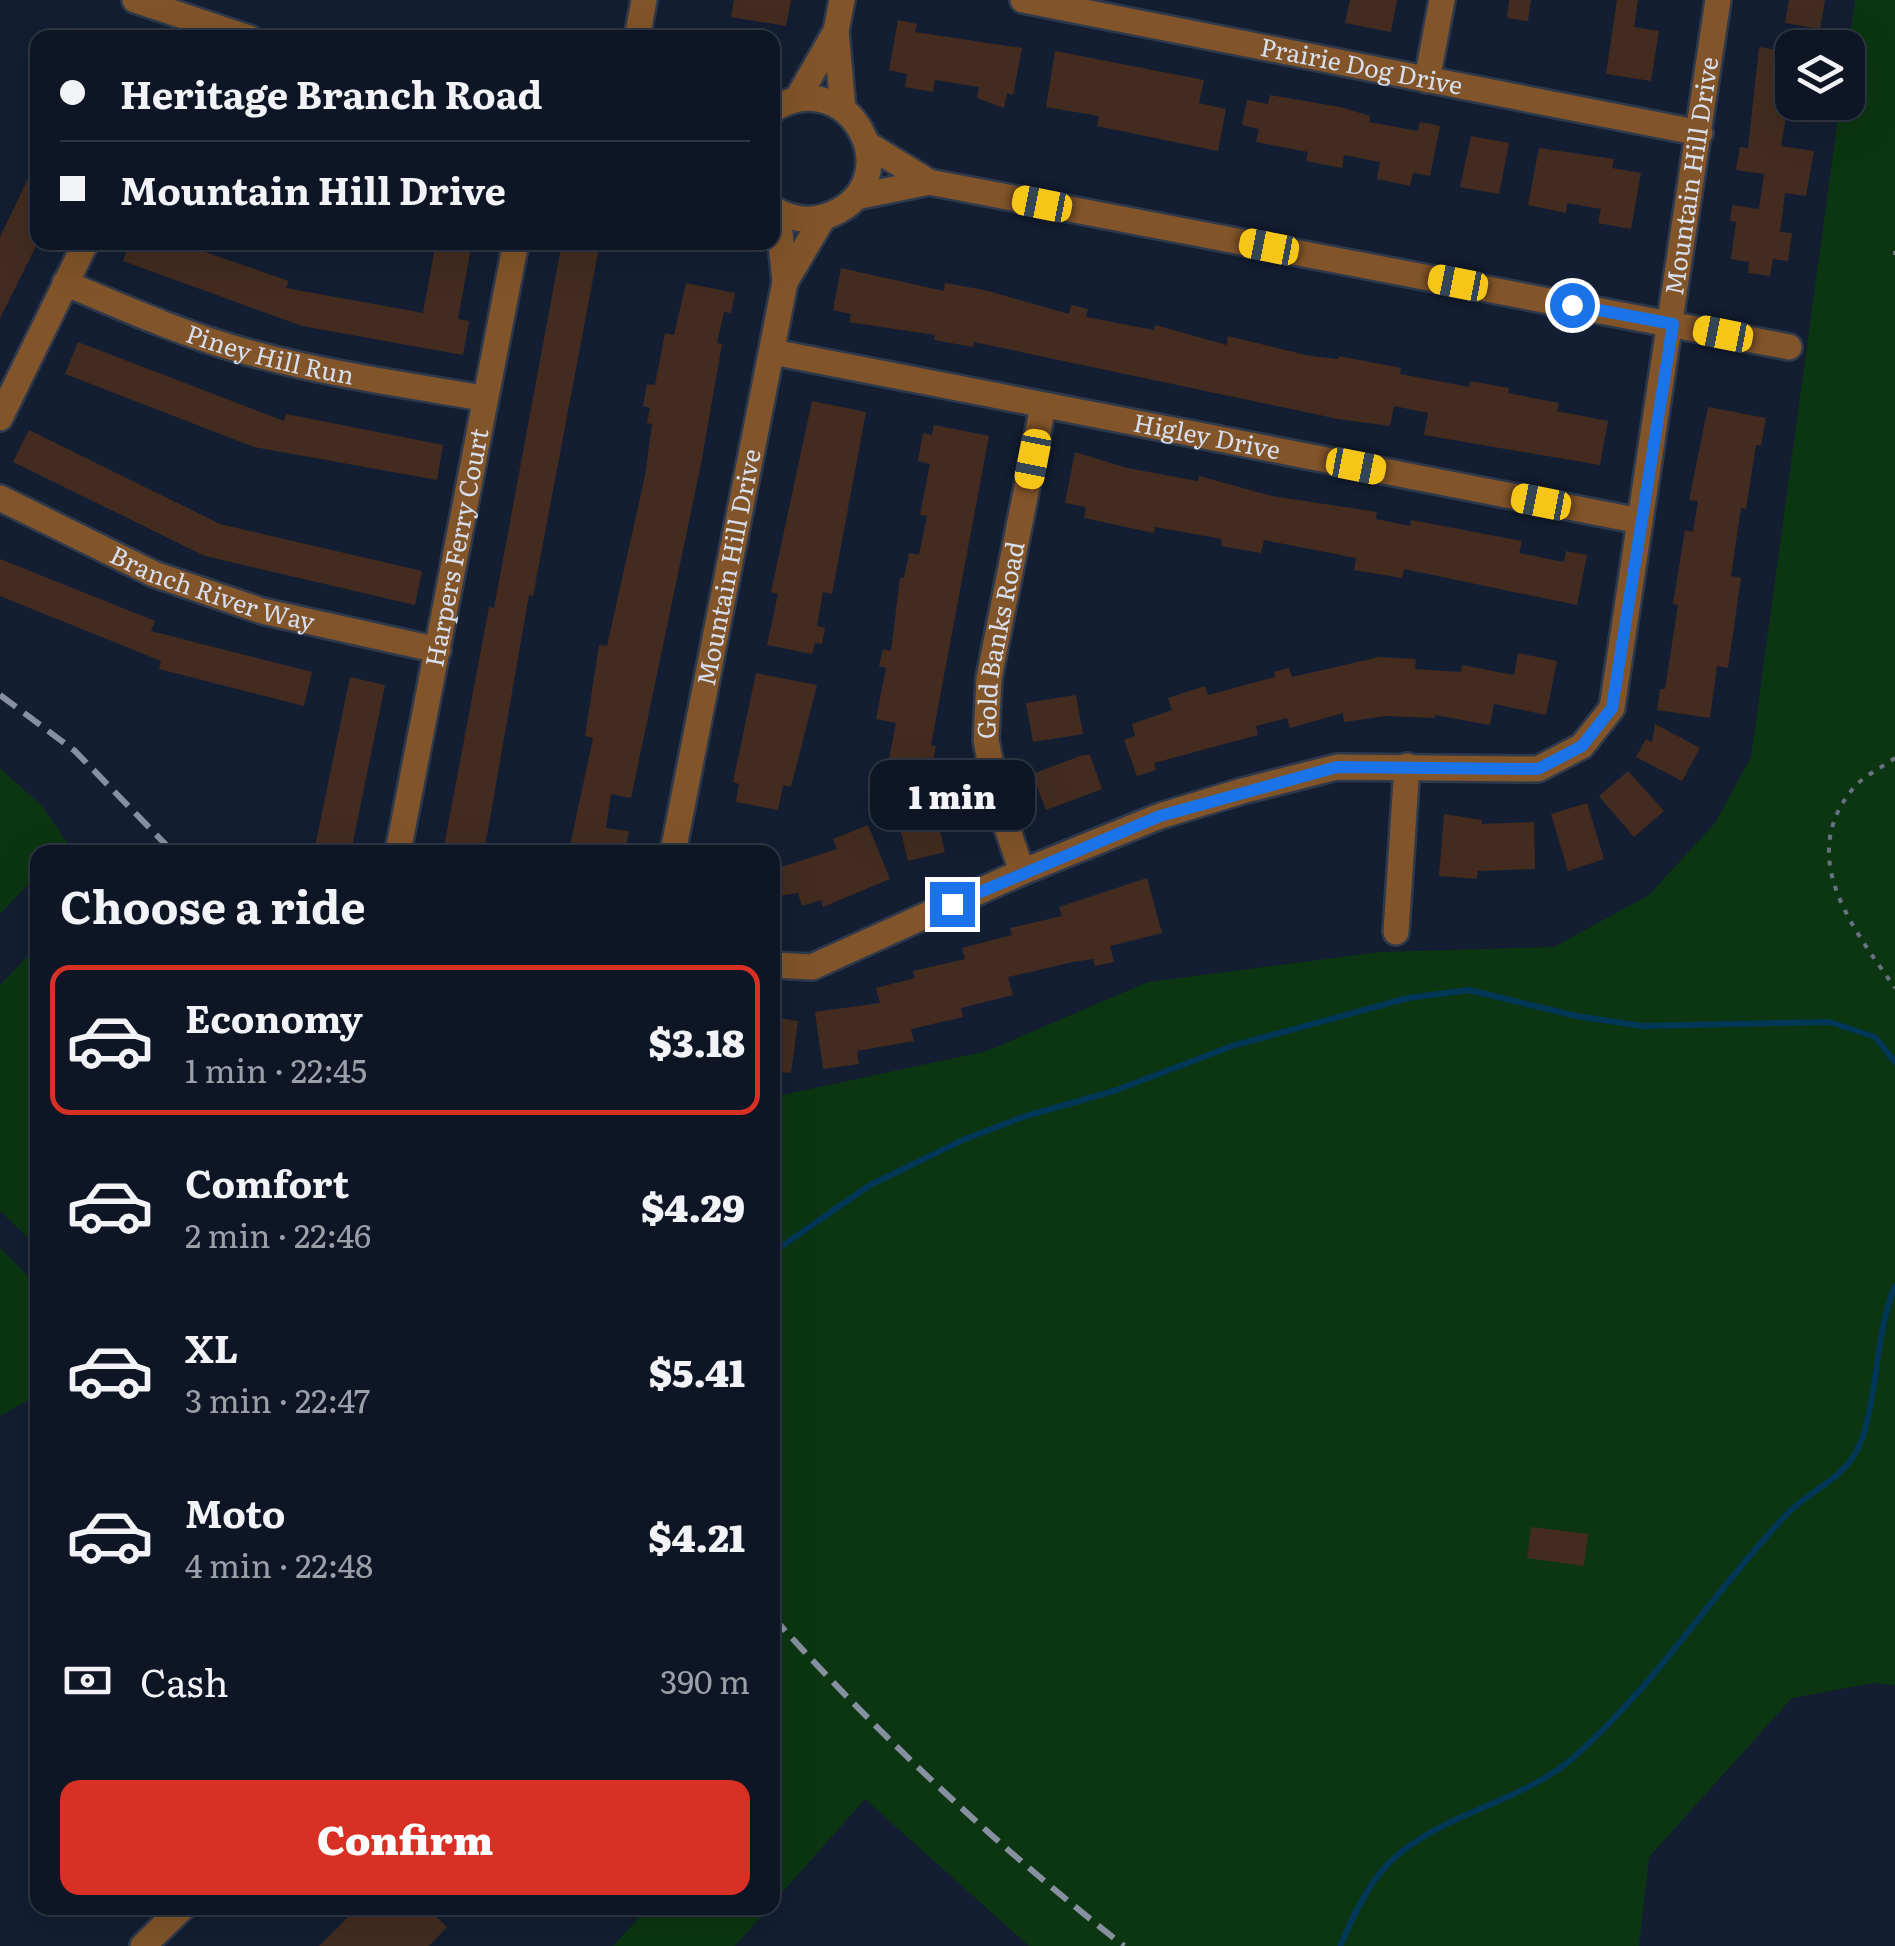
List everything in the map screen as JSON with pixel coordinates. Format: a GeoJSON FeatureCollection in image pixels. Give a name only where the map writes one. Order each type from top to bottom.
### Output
{"type":"FeatureCollection","features":[{"type":"Feature","properties":{"kind":"street"},"geometry":{"type":"LineString","coordinates":[[135,0],[190,30]]}},
{"type":"Feature","properties":{"kind":"street"},"geometry":{"type":"LineString","coordinates":[[638,30],[644,0]]}},
{"type":"Feature","properties":{"kind":"street"},"geometry":{"type":"LineString","coordinates":[[842,0],[836,31],[843,108]]}},
{"type":"Feature","properties":{"kind":"street","name":"Prairie Dog Drive"},"geometry":{"type":"LineString","coordinates":[[1023,0],[1142,12],[1427,80],[1700,133]]}},
{"type":"Feature","properties":{"kind":"street"},"geometry":{"type":"LineString","coordinates":[[1427,80],[1442,0]]}},
{"type":"Feature","properties":{"kind":"street","name":"Mountain Hill Drive"},"geometry":{"type":"LineString","coordinates":[[780,965],[812,967],[1022,872],[1160,816],[1242,792],[1337,767],[1538,769],[1582,746],[1612,708],[1673,324],[1718,0]]}},
{"type":"Feature","properties":{"kind":"street"},"geometry":{"type":"LineString","coordinates":[[797,99],[836,31]]}},
{"type":"Feature","properties":{"kind":"street"},"geometry":{"type":"LineString","coordinates":[[780,106],[797,99],[813,98],[843,108],[854,118],[868,144],[929,182],[1789,347]]}},
{"type":"Feature","properties":{"kind":"street"},"geometry":{"type":"LineString","coordinates":[[856,197],[865,181],[868,144]]}},
{"type":"Feature","properties":{"kind":"street"},"geometry":{"type":"LineString","coordinates":[[780,212],[808,220],[823,218],[856,197],[929,182]]}},
{"type":"Feature","properties":{"kind":"street","name":"Mountain Hill Drive"},"geometry":{"type":"LineString","coordinates":[[785,282],[823,218]]}},
{"type":"Feature","properties":{"kind":"street","name":"Mountain Hill Drive"},"geometry":{"type":"LineString","coordinates":[[674,845],[773,352],[785,282],[780,246]]}},
{"type":"Feature","properties":{"kind":"street"},"geometry":{"type":"LineString","coordinates":[[0,418],[82,250]]}},
{"type":"Feature","properties":{"kind":"street","name":"Harpers Ferry Court"},"geometry":{"type":"LineString","coordinates":[[399,845],[514,250]]}},
{"type":"Feature","properties":{"kind":"street","name":"Piney Hill Run"},"geometry":{"type":"LineString","coordinates":[[66,283],[150,320],[248,352],[324,372],[484,398]]}},
{"type":"Feature","properties":{"kind":"street","name":"Higley Drive"},"geometry":{"type":"LineString","coordinates":[[773,352],[1640,521]]}},
{"type":"Feature","properties":{"kind":"street","name":"Gold Banks Road"},"geometry":{"type":"LineString","coordinates":[[1022,872],[998,801],[986,740],[989,678],[1043,406]]}},
{"type":"Feature","properties":{"kind":"street","name":"Branch River Way"},"geometry":{"type":"LineString","coordinates":[[0,498],[154,574],[262,611],[438,650]]}},
{"type":"Feature","properties":{"kind":"street"},"geometry":{"type":"LineString","coordinates":[[1396,932],[1408,766]]}},
{"type":"Feature","properties":{"kind":"street"},"geometry":{"type":"LineString","coordinates":[[143,1946],[175,1915]]}},
{"type":"Feature","properties":{"kind":"path"},"geometry":{"type":"LineString","coordinates":[[1895,758],[1853,787],[1838,812],[1827,866],[1841,904],[1895,988]]}},
{"type":"Feature","properties":{"kind":"green space"},"geometry":{"type":"Polygon","coordinates":[[[1855,0],[1895,0],[1895,1685],[1873,1683],[1792,1698],[1649,1857],[1639,1946],[1029,1946],[865,1799],[780,1895],[780,1095],[987,1051],[1148,982],[1381,952],[1554,947],[1649,895],[1715,823],[1751,757],[1838,120],[1865,120],[1865,30],[1851,30],[1855,0]]]}},
{"type":"Feature","properties":{"kind":"green space"},"geometry":{"type":"Polygon","coordinates":[[[0,768],[43,807],[68,844],[30,845],[30,882],[0,914],[0,768]]]}},
{"type":"Feature","properties":{"kind":"green space"},"geometry":{"type":"Polygon","coordinates":[[[30,954],[30,1239],[0,1211],[0,985],[30,954]]]}},
{"type":"Feature","properties":{"kind":"green space"},"geometry":{"type":"Polygon","coordinates":[[[0,1248],[30,1278],[30,1399],[0,1416],[0,1248]]]}},
{"type":"Feature","properties":{"kind":"green space"},"geometry":{"type":"Polygon","coordinates":[[[642,1915],[763,1915],[735,1946],[613,1946],[642,1915]]]}},
{"type":"Feature","properties":{"kind":"building"},"geometry":{"type":"Polygon","coordinates":[[[734,0],[791,0],[786,26],[731,17],[734,0]]]}},
{"type":"Feature","properties":{"kind":"building"},"geometry":{"type":"Polygon","coordinates":[[[1350,0],[1397,0],[1391,32],[1345,23],[1350,0]]]}},
{"type":"Feature","properties":{"kind":"building"},"geometry":{"type":"Polygon","coordinates":[[[1509,0],[1531,0],[1528,21],[1507,18],[1509,0]]]}},
{"type":"Feature","properties":{"kind":"building"},"geometry":{"type":"Polygon","coordinates":[[[1617,0],[1638,0],[1634,27],[1659,31],[1651,81],[1606,74],[1617,0]]]}},
{"type":"Feature","properties":{"kind":"building"},"geometry":{"type":"Polygon","coordinates":[[[1789,0],[1825,0],[1820,29],[1785,23],[1789,0]]]}},
{"type":"Feature","properties":{"kind":"building"},"geometry":{"type":"Polygon","coordinates":[[[898,20],[917,24],[915,32],[1022,48],[1013,95],[1007,93],[1004,108],[977,98],[979,87],[935,80],[933,92],[905,87],[907,74],[889,70],[898,20]]]}},
{"type":"Feature","properties":{"kind":"building"},"geometry":{"type":"Polygon","coordinates":[[[1759,47],[1775,49],[1775,120],[1786,120],[1781,146],[1814,151],[1806,196],[1785,193],[1780,232],[1792,233],[1788,261],[1773,259],[1770,276],[1748,273],[1749,262],[1731,259],[1736,222],[1730,221],[1732,205],[1759,209],[1764,174],[1736,170],[1740,147],[1748,148],[1759,47]]]}},
{"type":"Feature","properties":{"kind":"building"},"geometry":{"type":"Polygon","coordinates":[[[1055,51],[1204,80],[1199,103],[1226,109],[1218,151],[1097,126],[1099,116],[1046,107],[1055,51]]]}},
{"type":"Feature","properties":{"kind":"building"},"geometry":{"type":"Polygon","coordinates":[[[1270,95],[1340,107],[1370,116],[1369,122],[1418,131],[1420,122],[1440,126],[1430,176],[1413,173],[1410,186],[1377,179],[1380,162],[1344,155],[1342,168],[1306,161],[1308,152],[1256,142],[1259,129],[1242,125],[1247,100],[1268,104],[1270,95]]]}},
{"type":"Feature","properties":{"kind":"building"},"geometry":{"type":"Polygon","coordinates":[[[1471,136],[1509,143],[1499,194],[1460,187],[1471,136]]]}},
{"type":"Feature","properties":{"kind":"building"},"geometry":{"type":"Polygon","coordinates":[[[1539,148],[1614,159],[1612,168],[1641,173],[1631,229],[1598,223],[1601,209],[1567,203],[1566,213],[1528,205],[1539,148]]]}},
{"type":"Feature","properties":{"kind":"building"},"geometry":{"type":"Polygon","coordinates":[[[30,175],[30,250],[34,250],[0,318],[0,237],[30,175]]]}},
{"type":"Feature","properties":{"kind":"building"},"geometry":{"type":"Polygon","coordinates":[[[127,250],[199,250],[289,281],[286,288],[423,313],[435,250],[471,250],[458,319],[469,321],[463,355],[302,326],[123,261],[127,250]]]}},
{"type":"Feature","properties":{"kind":"building"},"geometry":{"type":"Polygon","coordinates":[[[561,250],[598,250],[533,596],[529,595],[485,845],[444,845],[489,607],[494,608],[561,250]]]}},
{"type":"Feature","properties":{"kind":"building"},"geometry":{"type":"Polygon","coordinates":[[[841,268],[944,291],[945,283],[984,290],[1069,314],[1071,305],[1088,309],[1086,317],[1154,330],[1155,325],[1227,345],[1228,336],[1310,356],[1339,356],[1401,368],[1400,374],[1469,387],[1470,381],[1509,388],[1508,393],[1559,403],[1557,411],[1608,421],[1600,465],[1424,435],[1428,413],[1394,406],[1390,426],[1338,419],[974,342],[973,347],[934,340],[935,335],[849,322],[851,314],[833,310],[841,268]]]}},
{"type":"Feature","properties":{"kind":"building"},"geometry":{"type":"Polygon","coordinates":[[[686,283],[735,293],[731,313],[724,312],[717,343],[722,344],[701,464],[631,798],[611,794],[606,828],[629,831],[626,845],[570,845],[593,738],[585,736],[599,645],[607,646],[645,476],[652,424],[647,423],[650,408],[643,406],[647,384],[655,385],[665,333],[674,335],[686,283]]]}},
{"type":"Feature","properties":{"kind":"building"},"geometry":{"type":"Polygon","coordinates":[[[78,342],[284,421],[286,414],[443,445],[437,480],[254,447],[65,374],[78,342]]]}},
{"type":"Feature","properties":{"kind":"building"},"geometry":{"type":"Polygon","coordinates":[[[812,401],[866,412],[832,594],[823,592],[817,626],[825,628],[822,644],[815,643],[812,654],[767,645],[778,594],[771,592],[812,401]]]}},
{"type":"Feature","properties":{"kind":"building"},"geometry":{"type":"Polygon","coordinates":[[[1708,407],[1766,418],[1761,445],[1756,445],[1746,509],[1741,508],[1731,576],[1741,578],[1728,668],[1717,666],[1710,718],[1657,710],[1660,689],[1665,689],[1685,530],[1693,532],[1698,501],[1689,500],[1708,407]]]}},
{"type":"Feature","properties":{"kind":"building"},"geometry":{"type":"Polygon","coordinates":[[[934,425],[989,436],[931,745],[936,746],[933,762],[941,764],[937,784],[886,774],[896,723],[876,719],[886,668],[879,666],[883,649],[891,651],[900,578],[904,578],[909,553],[919,555],[927,516],[920,515],[930,464],[918,461],[923,433],[932,435],[934,425]]]}},
{"type":"Feature","properties":{"kind":"building"},"geometry":{"type":"Polygon","coordinates":[[[29,430],[220,524],[422,571],[415,605],[205,556],[13,462],[29,430]]]}},
{"type":"Feature","properties":{"kind":"building"},"geometry":{"type":"Polygon","coordinates":[[[1075,452],[1127,468],[1198,481],[1199,476],[1272,496],[1377,512],[1376,519],[1410,526],[1411,520],[1522,541],[1519,553],[1564,562],[1566,551],[1587,555],[1577,605],[1404,569],[1402,578],[1354,570],[1356,558],[1264,540],[1261,553],[1221,546],[1222,539],[1155,527],[1154,533],[1084,518],[1086,507],[1065,503],[1075,452]]]}},
{"type":"Feature","properties":{"kind":"building"},"geometry":{"type":"Polygon","coordinates":[[[0,559],[155,621],[151,631],[312,672],[304,706],[159,669],[161,661],[0,596],[0,559]]]}},
{"type":"Feature","properties":{"kind":"building"},"geometry":{"type":"Polygon","coordinates":[[[1518,653],[1557,661],[1546,715],[1494,704],[1490,725],[1435,715],[1344,722],[1343,713],[1290,728],[1287,718],[1256,726],[1258,735],[1154,763],[1156,770],[1137,776],[1124,740],[1135,736],[1132,724],[1172,710],[1168,698],[1205,686],[1208,695],[1275,677],[1274,672],[1289,668],[1292,677],[1379,657],[1416,659],[1415,669],[1461,672],[1462,665],[1514,675],[1518,653]]]}},
{"type":"Feature","properties":{"kind":"building"},"geometry":{"type":"Polygon","coordinates":[[[756,673],[817,685],[791,787],[783,785],[778,810],[736,802],[739,784],[733,782],[756,673]]]}},
{"type":"Feature","properties":{"kind":"building"},"geometry":{"type":"Polygon","coordinates":[[[350,677],[385,685],[352,845],[315,845],[350,677]]]}},
{"type":"Feature","properties":{"kind":"building"},"geometry":{"type":"Polygon","coordinates":[[[1076,695],[1083,734],[1033,742],[1026,703],[1076,695]]]}},
{"type":"Feature","properties":{"kind":"building"},"geometry":{"type":"Polygon","coordinates":[[[1655,724],[1700,748],[1682,781],[1636,757],[1646,739],[1652,742],[1655,724]]]}},
{"type":"Feature","properties":{"kind":"building"},"geometry":{"type":"Polygon","coordinates":[[[1090,755],[1102,789],[1046,810],[1032,774],[1090,755]]]}},
{"type":"Feature","properties":{"kind":"building"},"geometry":{"type":"Polygon","coordinates":[[[1628,771],[1664,811],[1634,837],[1599,796],[1628,771]]]}},
{"type":"Feature","properties":{"kind":"building"},"geometry":{"type":"Polygon","coordinates":[[[1587,803],[1604,859],[1568,871],[1551,814],[1587,803]]]}},
{"type":"Feature","properties":{"kind":"building"},"geometry":{"type":"Polygon","coordinates":[[[934,806],[945,852],[908,861],[897,816],[934,806]]]}},
{"type":"Feature","properties":{"kind":"building"},"geometry":{"type":"Polygon","coordinates":[[[1444,814],[1482,820],[1482,824],[1534,822],[1535,869],[1478,871],[1477,879],[1439,876],[1444,814]]]}},
{"type":"Feature","properties":{"kind":"building"},"geometry":{"type":"Polygon","coordinates":[[[868,825],[890,879],[823,907],[821,900],[802,906],[798,893],[780,896],[780,867],[837,849],[833,839],[868,825]]]}},
{"type":"Feature","properties":{"kind":"building"},"geometry":{"type":"Polygon","coordinates":[[[1147,878],[1162,933],[1110,946],[1114,962],[1095,966],[1093,959],[1008,977],[1013,995],[961,1008],[963,1017],[911,1029],[914,1041],[857,1051],[859,1064],[823,1069],[815,1012],[880,1003],[876,988],[915,978],[913,971],[965,959],[962,948],[1012,935],[1010,928],[1062,916],[1059,907],[1147,878]]]}},
{"type":"Feature","properties":{"kind":"building"},"geometry":{"type":"Polygon","coordinates":[[[780,1018],[798,1021],[791,1073],[780,1072],[780,1018]]]}},
{"type":"Feature","properties":{"kind":"building"},"geometry":{"type":"Polygon","coordinates":[[[1531,1527],[1588,1534],[1584,1566],[1527,1558],[1531,1527]]]}},
{"type":"Feature","properties":{"kind":"building"},"geometry":{"type":"Polygon","coordinates":[[[350,1915],[434,1915],[447,1927],[429,1946],[319,1946],[350,1915]]]}},
{"type":"Feature","properties":{"kind":"waterway"},"geometry":{"type":"LineString","coordinates":[[780,1247],[870,1185],[965,1139],[1026,1116],[1114,1091],[1232,1046],[1408,998],[1469,990],[1576,1016],[1642,1026],[1830,1022],[1875,1037],[1895,1062]]}},
{"type":"Feature","properties":{"kind":"waterway"},"geometry":{"type":"LineString","coordinates":[[1340,1946],[1368,1891],[1390,1862],[1433,1831],[1529,1787],[1573,1758],[1631,1700],[1787,1514],[1848,1463],[1868,1419],[1883,1327],[1895,1286]]}},
{"type":"Feature","properties":{"kind":"railway"},"geometry":{"type":"LineString","coordinates":[[0,695],[75,751],[166,845]]}},
{"type":"Feature","properties":{"kind":"railway"},"geometry":{"type":"LineString","coordinates":[[780,1625],[941,1789],[1124,1946]]}},
{"type":"Feature","properties":{"kind":"route"},"geometry":{"type":"LineString","coordinates":[[952,904],[1160,816],[1305,775],[1337,767],[1372,766],[1538,769],[1582,746],[1612,708],[1673,324],[1572,305]]}}]}
